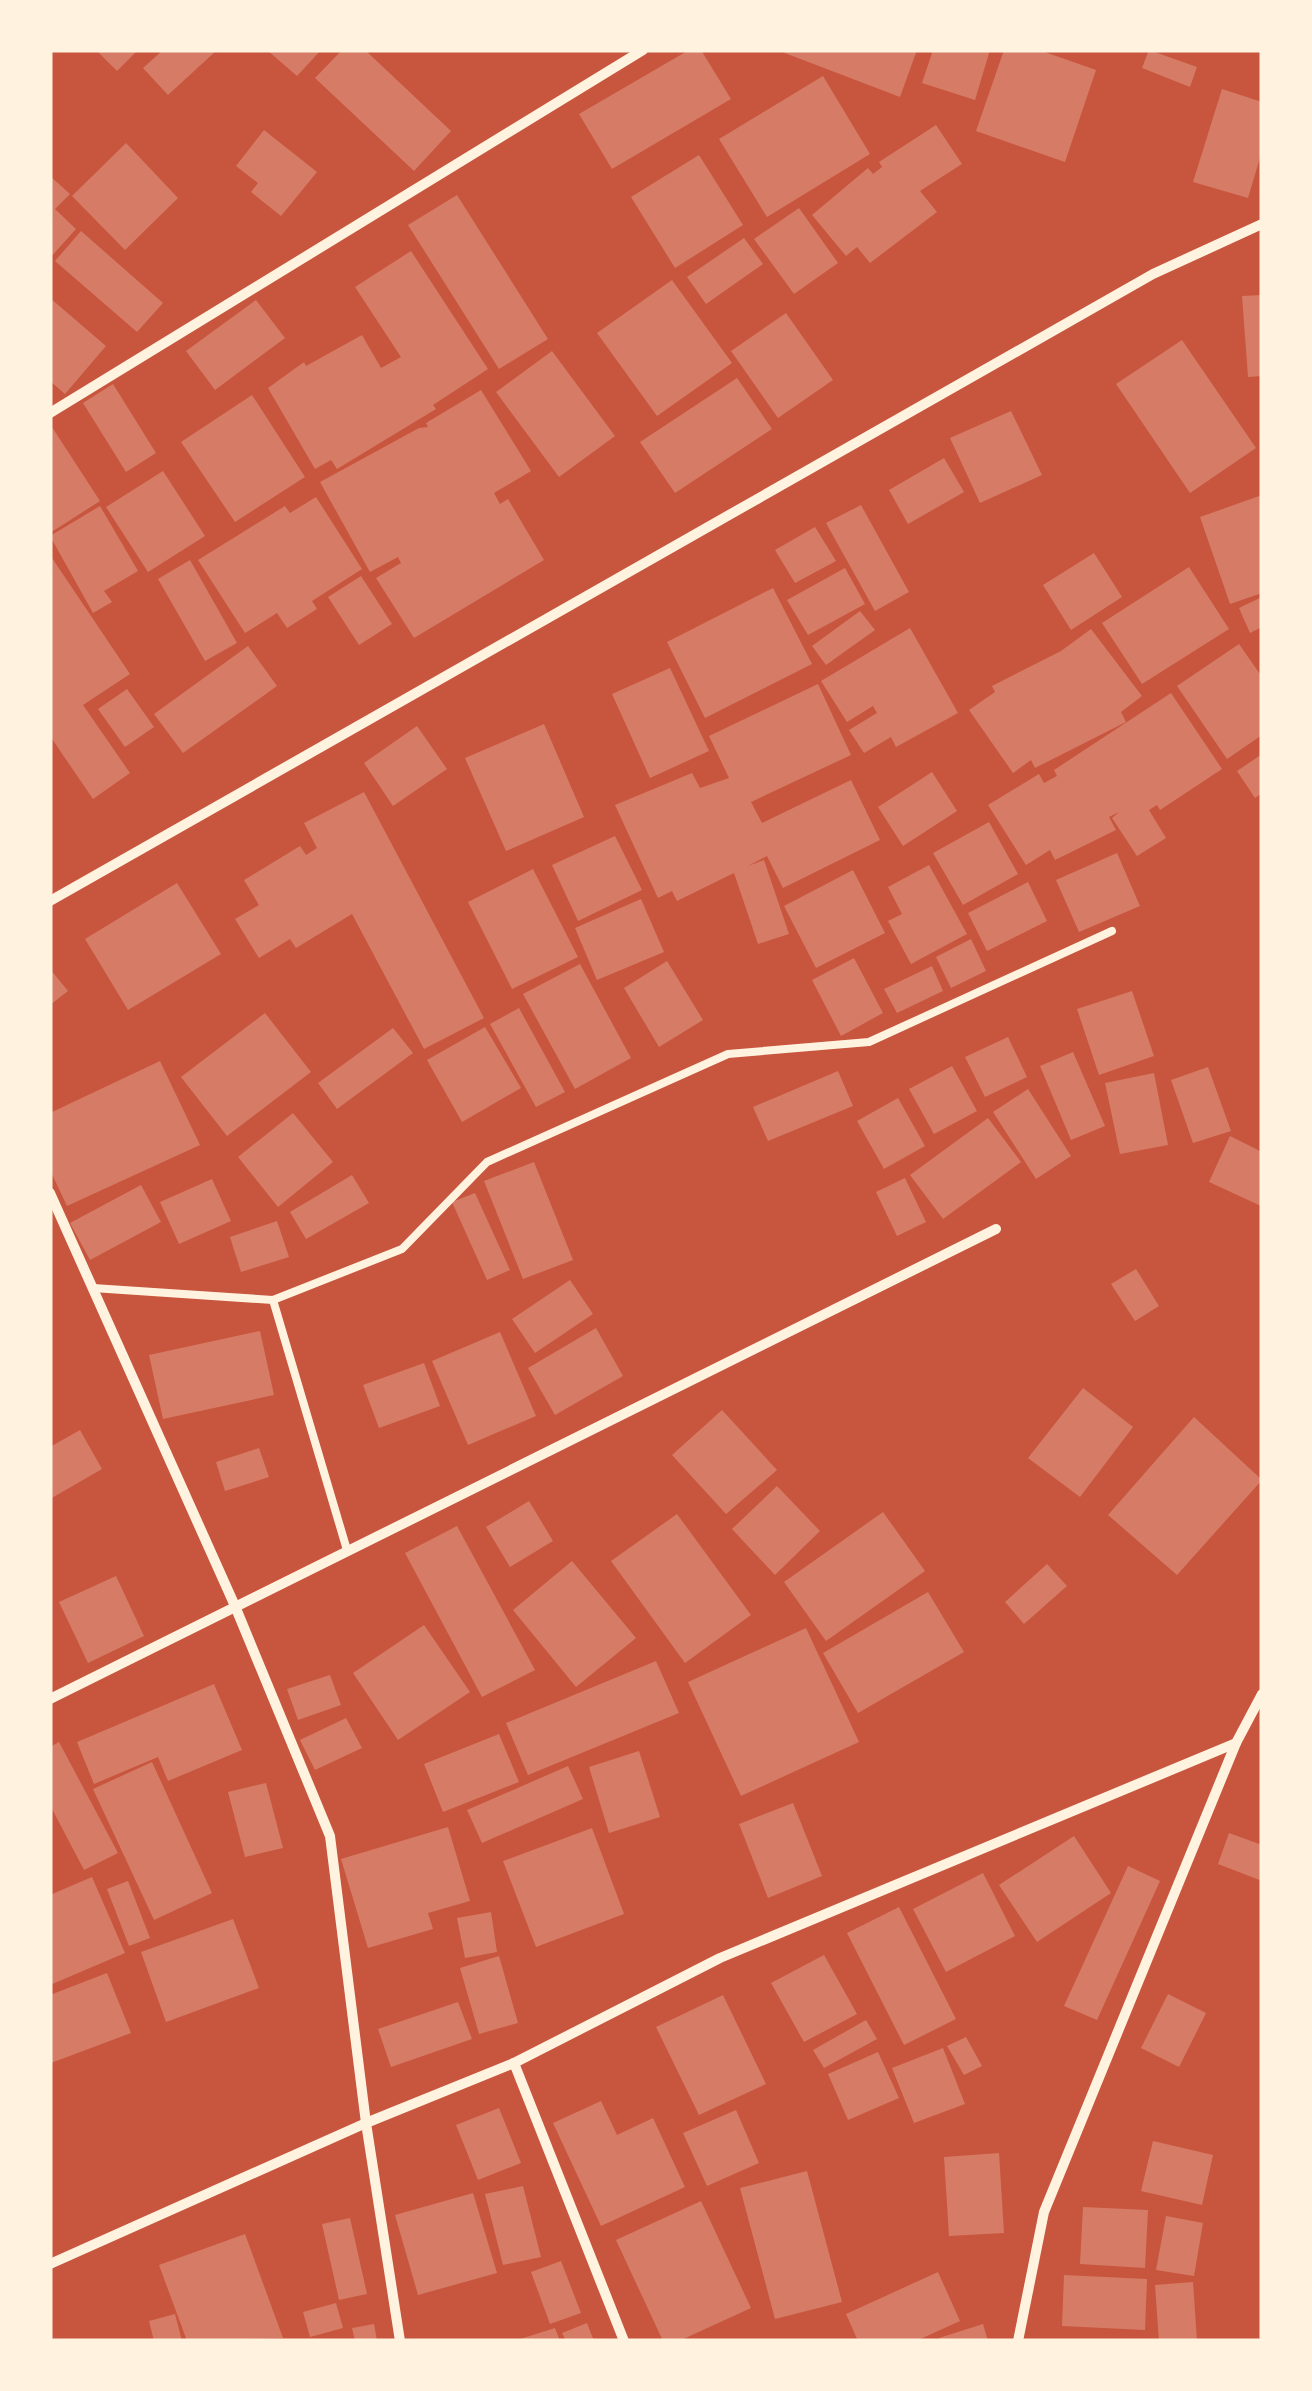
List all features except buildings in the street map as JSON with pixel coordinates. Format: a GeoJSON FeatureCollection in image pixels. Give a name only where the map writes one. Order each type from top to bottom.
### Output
{"type":"FeatureCollection","features":[{"type":"Feature","properties":{"kind":"street"},"geometry":{"type":"LineString","coordinates":[[50,399],[55,410],[643,50]]}},
{"type":"Feature","properties":{"kind":"street"},"geometry":{"type":"LineString","coordinates":[[50,900],[1153,274],[1262,224]]}},
{"type":"Feature","properties":{"kind":"street"},"geometry":{"type":"LineString","coordinates":[[50,1193],[235,1606],[330,1836],[366,2123],[400,2341]]}},
{"type":"Feature","properties":{"kind":"street"},"geometry":{"type":"LineString","coordinates":[[50,1699],[996,1228]]}},
{"type":"Feature","properties":{"kind":"street"},"geometry":{"type":"LineString","coordinates":[[1018,2341],[1044,2212],[1236,1743],[1262,1694]]}},
{"type":"Feature","properties":{"kind":"street"},"geometry":{"type":"LineString","coordinates":[[50,2264],[366,2123],[514,2063],[720,1958],[1236,1743]]}},
{"type":"Feature","properties":{"kind":"street"},"geometry":{"type":"LineString","coordinates":[[514,2063],[624,2341]]}},
{"type":"Feature","properties":{"kind":"lane"},"geometry":{"type":"LineString","coordinates":[[93,1288],[272,1300],[402,1249],[488,1162],[728,1054],[869,1042],[1112,931]]}},
{"type":"Feature","properties":{"kind":"lane"},"geometry":{"type":"LineString","coordinates":[[272,1300],[348,1550]]}}]}
